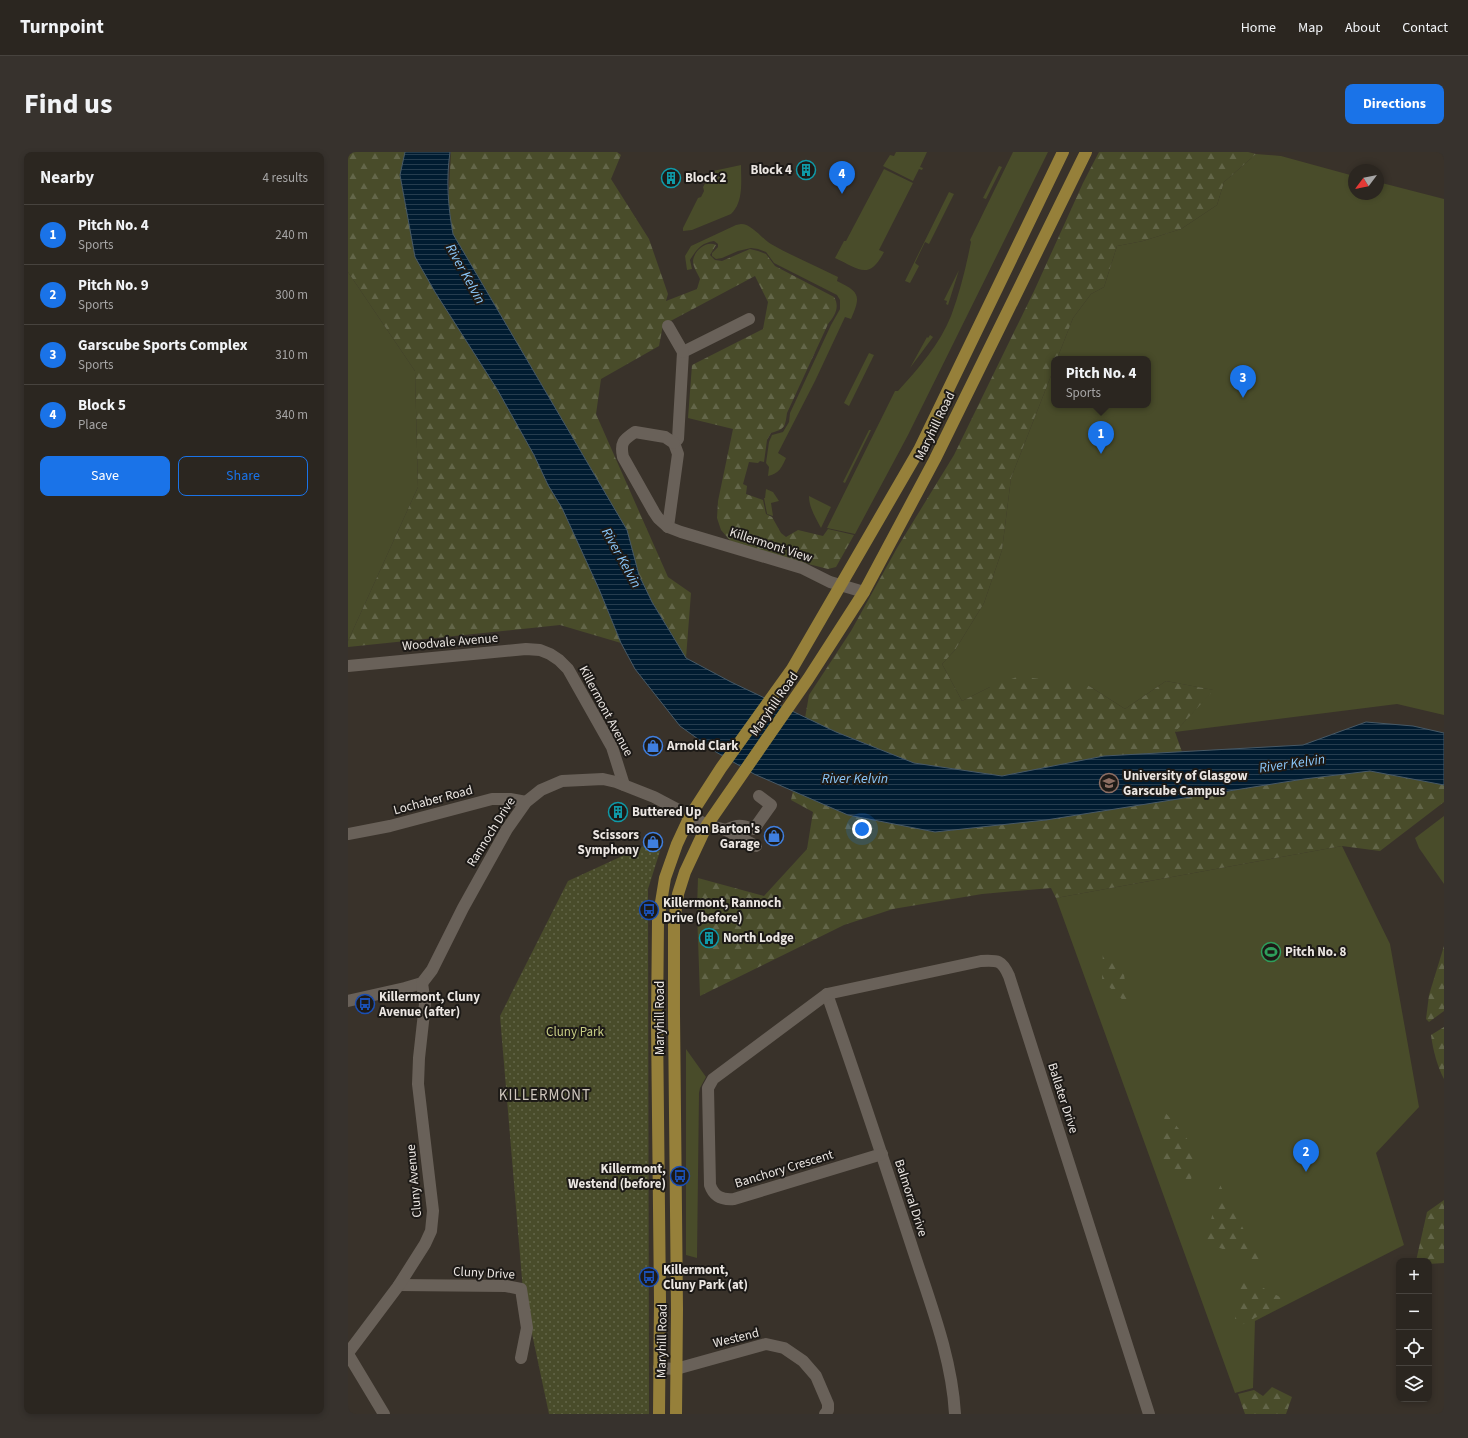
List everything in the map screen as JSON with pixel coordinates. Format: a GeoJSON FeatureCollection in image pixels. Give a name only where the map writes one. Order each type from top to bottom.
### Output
{"type":"FeatureCollection","features":[{"type":"Feature","properties":{"kind":"main road","name":"Maryhill Road"},"geometry":{"type":"LineString","coordinates":[[659,1414],[660,1300],[657,1029],[658,921],[665,878],[677,844],[690,816],[721,768],[792,668],[919,450],[1063,152]]}},
{"type":"Feature","properties":{"kind":"main road","name":"Maryhill Road"},"geometry":{"type":"LineString","coordinates":[[676,1414],[677,1309],[674,921],[678,894],[685,872],[707,825],[790,706],[864,592],[935,459],[1086,152]]}},
{"type":"Feature","properties":{"kind":"main road"},"geometry":{"type":"LineString","coordinates":[[792,668],[808,679]]}},
{"type":"Feature","properties":{"kind":"street"},"geometry":{"type":"LineString","coordinates":[[684,352],[749,319]]}},
{"type":"Feature","properties":{"kind":"street"},"geometry":{"type":"LineString","coordinates":[[668,326],[684,352],[678,439],[674,443],[678,454],[668,527]]}},
{"type":"Feature","properties":{"kind":"street","name":"Killermont View"},"geometry":{"type":"LineString","coordinates":[[674,443],[665,437],[635,432],[624,441],[621,448],[623,457],[654,512],[668,527],[802,568],[840,586],[864,592]]}},
{"type":"Feature","properties":{"kind":"street","name":"Woodvale Avenue"},"geometry":{"type":"LineString","coordinates":[[348,666],[526,649],[540,650],[553,656]]}},
{"type":"Feature","properties":{"kind":"street","name":"Killermont Avenue"},"geometry":{"type":"LineString","coordinates":[[553,656],[568,669],[612,747],[624,785]]}},
{"type":"Feature","properties":{"kind":"street","name":"Rannoch Drive"},"geometry":{"type":"LineString","coordinates":[[422,983],[432,970],[462,908],[507,829],[526,802],[541,790],[562,781],[603,779],[624,785],[659,799],[707,825],[726,830]]}},
{"type":"Feature","properties":{"kind":"street"},"geometry":{"type":"LineString","coordinates":[[726,830],[734,826],[741,825],[754,829],[771,805],[759,796]]}},
{"type":"Feature","properties":{"kind":"street","name":"Lochaber Road"},"geometry":{"type":"LineString","coordinates":[[348,834],[390,826],[492,799],[510,799],[526,802]]}},
{"type":"Feature","properties":{"kind":"street"},"geometry":{"type":"LineString","coordinates":[[726,830],[756,846]]}},
{"type":"Feature","properties":{"kind":"street","name":"Ballater Drive"},"geometry":{"type":"LineString","coordinates":[[827,994],[981,961],[996,960],[1004,965],[1009,976],[1149,1414]]}},
{"type":"Feature","properties":{"kind":"street"},"geometry":{"type":"LineString","coordinates":[[348,1001],[422,983]]}},
{"type":"Feature","properties":{"kind":"street","name":"Cluny Avenue"},"geometry":{"type":"LineString","coordinates":[[348,1354],[399,1285],[425,1244],[431,1231],[433,1211],[418,1084],[419,1058],[425,1004],[422,983]]}},
{"type":"Feature","properties":{"kind":"street","name":"Balmoral Drive"},"geometry":{"type":"LineString","coordinates":[[827,994],[882,1154],[946,1355],[952,1383],[955,1414]]}},
{"type":"Feature","properties":{"kind":"street","name":"Banchory Crescent"},"geometry":{"type":"LineString","coordinates":[[827,994],[713,1079],[710,1083],[708,1088],[709,1180],[711,1190],[720,1198],[734,1199],[882,1154]]}},
{"type":"Feature","properties":{"kind":"street","name":"Cluny Drive"},"geometry":{"type":"LineString","coordinates":[[399,1285],[506,1286],[521,1289],[527,1328],[521,1358]]}},
{"type":"Feature","properties":{"kind":"street","name":"Westend"},"geometry":{"type":"LineString","coordinates":[[659,1368],[676,1369],[766,1344],[784,1348],[803,1361],[816,1376],[828,1404],[828,1410],[825,1414]]}},
{"type":"Feature","properties":{"kind":"street"},"geometry":{"type":"LineString","coordinates":[[348,1354],[384,1414]]}},
{"type":"Feature","properties":{"kind":"green space"},"geometry":{"type":"Polygon","coordinates":[[[348,152],[405,152],[400,175],[405,203],[435,292],[497,389],[534,455],[548,485],[563,508],[621,643],[560,625],[348,647],[348,641],[418,487],[415,371],[348,272],[348,152]]]}},
{"type":"Feature","properties":{"kind":"green space"},"geometry":{"type":"Polygon","coordinates":[[[451,152],[617,152],[621,155],[611,179],[649,239],[668,294],[666,301],[697,289],[700,279],[693,261],[698,250],[708,244],[716,245],[710,255],[715,260],[722,261],[750,249],[766,254],[775,266],[834,297],[837,304],[836,311],[828,324],[787,413],[784,427],[771,433],[767,440],[764,462],[749,462],[743,484],[747,486],[746,494],[763,500],[766,514],[772,517],[781,533],[786,537],[798,530],[823,536],[828,529],[854,535],[836,567],[828,569],[734,545],[721,530],[717,518],[718,501],[733,429],[688,418],[692,365],[763,329],[768,302],[755,276],[663,325],[659,346],[601,379],[596,414],[668,577],[691,593],[686,658],[652,602],[639,575],[627,530],[453,234],[448,207],[451,152]]]}},
{"type":"Feature","properties":{"kind":"green space"},"geometry":{"type":"Polygon","coordinates":[[[896,152],[927,152],[920,167],[923,168],[922,170],[919,169],[913,181],[883,166],[890,155],[894,156],[896,152]]]}},
{"type":"Feature","properties":{"kind":"green space"},"geometry":{"type":"Polygon","coordinates":[[[1013,152],[1048,152],[908,435],[855,534],[827,528],[895,391],[898,391],[921,365],[935,346],[951,316],[962,279],[971,242],[970,240],[1013,152]]]}},
{"type":"Feature","properties":{"kind":"green space"},"geometry":{"type":"Polygon","coordinates":[[[1099,152],[1248,152],[1256,154],[1224,182],[1217,205],[1181,229],[1143,241],[1117,246],[1104,287],[1091,294],[1073,318],[1058,356],[1051,356],[1051,376],[1011,478],[1002,550],[984,603],[955,650],[942,664],[962,701],[990,687],[1019,676],[1089,686],[1125,709],[1166,681],[1214,690],[1175,732],[1182,752],[1104,756],[1002,776],[914,763],[805,718],[809,695],[851,631],[897,548],[954,455],[1035,289],[1083,183],[1099,152]]]}},
{"type":"Feature","properties":{"kind":"green space"},"geometry":{"type":"Polygon","coordinates":[[[1256,154],[1281,156],[1348,174],[1348,200],[1384,200],[1384,184],[1444,199],[1444,715],[1397,704],[1175,732],[1213,690],[1166,681],[1125,709],[1089,686],[990,687],[962,701],[942,664],[955,650],[984,603],[1002,550],[1011,478],[1051,376],[1051,408],[1151,408],[1151,356],[1058,356],[1073,318],[1091,294],[1104,287],[1117,246],[1143,241],[1181,229],[1217,205],[1224,182],[1256,154]]]}},
{"type":"Feature","properties":{"kind":"green space"},"geometry":{"type":"Polygon","coordinates":[[[741,165],[740,197],[738,204],[731,214],[692,230],[683,231],[683,228],[698,198],[701,197],[704,191],[703,187],[711,173],[713,171],[741,165]]]}},
{"type":"Feature","properties":{"kind":"green space"},"geometry":{"type":"Polygon","coordinates":[[[999,166],[1002,167],[986,199],[983,198],[999,166]]]}},
{"type":"Feature","properties":{"kind":"green space"},"geometry":{"type":"Polygon","coordinates":[[[884,169],[913,183],[879,250],[884,252],[879,261],[868,270],[857,269],[835,258],[844,241],[846,241],[884,169]]]}},
{"type":"Feature","properties":{"kind":"green space"},"geometry":{"type":"Polygon","coordinates":[[[949,192],[954,194],[929,244],[925,242],[915,263],[919,266],[910,283],[905,281],[949,192]]]}},
{"type":"Feature","properties":{"kind":"green space"},"geometry":{"type":"Polygon","coordinates":[[[741,224],[749,226],[771,244],[838,277],[837,281],[850,288],[854,292],[857,300],[851,319],[845,317],[815,381],[778,453],[786,458],[780,470],[775,474],[768,476],[769,467],[766,463],[769,442],[772,435],[783,432],[789,422],[790,413],[840,309],[840,300],[837,295],[774,263],[766,252],[758,249],[751,248],[738,251],[716,259],[712,256],[712,253],[718,247],[718,244],[714,241],[710,242],[697,250],[690,260],[692,269],[687,270],[685,256],[691,246],[741,224]]]}},
{"type":"Feature","properties":{"kind":"green space"},"geometry":{"type":"Polygon","coordinates":[[[959,270],[948,305],[946,304],[947,301],[944,300],[959,270]]]}},
{"type":"Feature","properties":{"kind":"green space"},"geometry":{"type":"Polygon","coordinates":[[[348,272],[415,371],[418,487],[348,641],[348,272]]]}},
{"type":"Feature","properties":{"kind":"green space"},"geometry":{"type":"Polygon","coordinates":[[[930,335],[933,337],[910,368],[927,337],[928,338],[930,335]]]}},
{"type":"Feature","properties":{"kind":"green space"},"geometry":{"type":"Polygon","coordinates":[[[869,353],[874,355],[849,406],[844,403],[869,353]]]}},
{"type":"Feature","properties":{"kind":"green space"},"geometry":{"type":"Polygon","coordinates":[[[869,430],[871,430],[845,483],[843,482],[869,430]]]}},
{"type":"Feature","properties":{"kind":"green space"},"geometry":{"type":"Polygon","coordinates":[[[766,489],[773,492],[779,501],[771,503],[773,516],[767,514],[764,498],[766,489]]]}},
{"type":"Feature","properties":{"kind":"green space"},"geometry":{"type":"Polygon","coordinates":[[[809,496],[831,507],[821,528],[811,509],[809,496]]]}},
{"type":"Feature","properties":{"kind":"green space"},"geometry":{"type":"Polygon","coordinates":[[[1370,771],[1444,785],[1444,802],[1380,851],[1342,846],[1056,898],[1051,888],[982,894],[893,909],[844,925],[700,996],[697,910],[698,878],[764,896],[807,849],[813,812],[791,800],[793,791],[848,815],[935,832],[1046,820],[1304,779],[1370,771]]]}},
{"type":"Feature","properties":{"kind":"green space"},"geometry":{"type":"Polygon","coordinates":[[[1444,816],[1444,884],[1419,848],[1415,838],[1444,816]]]}},
{"type":"Feature","properties":{"kind":"green space","name":"Cluny Park"},"geometry":{"type":"Polygon","coordinates":[[[644,846],[660,851],[648,889],[649,1414],[549,1414],[523,1291],[500,1016],[568,881],[644,846]]]}},
{"type":"Feature","properties":{"kind":"green space"},"geometry":{"type":"Polygon","coordinates":[[[1342,846],[1390,944],[1419,1107],[1376,1153],[1404,1245],[1255,1321],[1253,1388],[1235,1393],[1056,898],[1342,846]]]}},
{"type":"Feature","properties":{"kind":"green space"},"geometry":{"type":"Polygon","coordinates":[[[1444,946],[1444,1011],[1429,1022],[1426,1019],[1429,995],[1444,946]]]}},
{"type":"Feature","properties":{"kind":"green space"},"geometry":{"type":"Polygon","coordinates":[[[1103,950],[1124,975],[1129,1006],[1102,980],[1103,950]]]}},
{"type":"Feature","properties":{"kind":"green space"},"geometry":{"type":"Polygon","coordinates":[[[1444,1027],[1444,1079],[1439,1069],[1431,1035],[1444,1027]]]}},
{"type":"Feature","properties":{"kind":"green space"},"geometry":{"type":"Polygon","coordinates":[[[686,1049],[706,1077],[699,1093],[697,1258],[686,1255],[686,1049]]]}},
{"type":"Feature","properties":{"kind":"green space"},"geometry":{"type":"Polygon","coordinates":[[[1165,1112],[1198,1152],[1190,1183],[1160,1158],[1165,1112]]]}},
{"type":"Feature","properties":{"kind":"green space"},"geometry":{"type":"Polygon","coordinates":[[[1220,1185],[1261,1262],[1205,1243],[1220,1185]]]}},
{"type":"Feature","properties":{"kind":"green space"},"geometry":{"type":"Polygon","coordinates":[[[1444,1200],[1444,1263],[1432,1264],[1432,1258],[1417,1258],[1427,1212],[1444,1200]]]}},
{"type":"Feature","properties":{"kind":"green space"},"geometry":{"type":"Polygon","coordinates":[[[1240,1275],[1287,1301],[1234,1329],[1240,1275]]]}},
{"type":"Feature","properties":{"kind":"green space"},"geometry":{"type":"Polygon","coordinates":[[[1272,1387],[1292,1397],[1286,1414],[1245,1414],[1238,1394],[1254,1390],[1263,1396],[1272,1387]]]}},
{"type":"Feature","properties":{"kind":"water","name":"River Kelvin"},"geometry":{"type":"Polygon","coordinates":[[[405,152],[450,152],[448,193],[453,234],[627,530],[639,575],[652,602],[686,658],[731,682],[836,732],[914,763],[1002,776],[1104,756],[1303,745],[1366,722],[1413,726],[1444,733],[1444,785],[1370,771],[1304,779],[1046,820],[935,832],[848,815],[754,774],[716,752],[680,726],[635,669],[621,643],[599,589],[562,508],[548,485],[534,455],[497,389],[435,292],[415,257],[400,175],[405,152]]]}},
{"type":"Feature","properties":{"kind":"place","name":"Block 4"},"geometry":{"type":"Point","coordinates":[806,170]}},
{"type":"Feature","properties":{"kind":"place","name":"Block 2"},"geometry":{"type":"Point","coordinates":[671,178]}},
{"type":"Feature","properties":{"kind":"place","name":"Block 5"},"geometry":{"type":"Point","coordinates":[842,194]}},
{"type":"Feature","properties":{"kind":"place","name":"Garscube Sports Complex"},"geometry":{"type":"Point","coordinates":[1243,398]}},
{"type":"Feature","properties":{"kind":"place","name":"Pitch No. 4"},"geometry":{"type":"Point","coordinates":[1101,454]}},
{"type":"Feature","properties":{"kind":"place","name":"Arnold Clark"},"geometry":{"type":"Point","coordinates":[653,746]}},
{"type":"Feature","properties":{"kind":"place","name":"University of Glasgow Garscube Campus"},"geometry":{"type":"Point","coordinates":[1109,783]}},
{"type":"Feature","properties":{"kind":"place","name":"Buttered Up"},"geometry":{"type":"Point","coordinates":[618,812]}},
{"type":"Feature","properties":{"kind":"place","name":"Ron Barton's Garage"},"geometry":{"type":"Point","coordinates":[774,836]}},
{"type":"Feature","properties":{"kind":"place","name":"Scissors Symphony"},"geometry":{"type":"Point","coordinates":[653,842]}},
{"type":"Feature","properties":{"kind":"place","name":"Killermont, Rannoch Drive (before)"},"geometry":{"type":"Point","coordinates":[649,910]}},
{"type":"Feature","properties":{"kind":"place","name":"North Lodge"},"geometry":{"type":"Point","coordinates":[709,938]}},
{"type":"Feature","properties":{"kind":"place","name":"Pitch No. 8"},"geometry":{"type":"Point","coordinates":[1271,952]}},
{"type":"Feature","properties":{"kind":"place","name":"Killermont, Cluny Avenue (after)"},"geometry":{"type":"Point","coordinates":[365,1004]}},
{"type":"Feature","properties":{"kind":"place","name":"Pitch No. 9"},"geometry":{"type":"Point","coordinates":[1306,1172]}},
{"type":"Feature","properties":{"kind":"place","name":"Killermont, Westend (before)"},"geometry":{"type":"Point","coordinates":[680,1176]}},
{"type":"Feature","properties":{"kind":"place","name":"Killermont, Cluny Park (at)"},"geometry":{"type":"Point","coordinates":[649,1277]}},
{"type":"Feature","properties":{"kind":"district","name":"KILLERMONT"},"geometry":{"type":"Point","coordinates":[545,1095]}}]}
